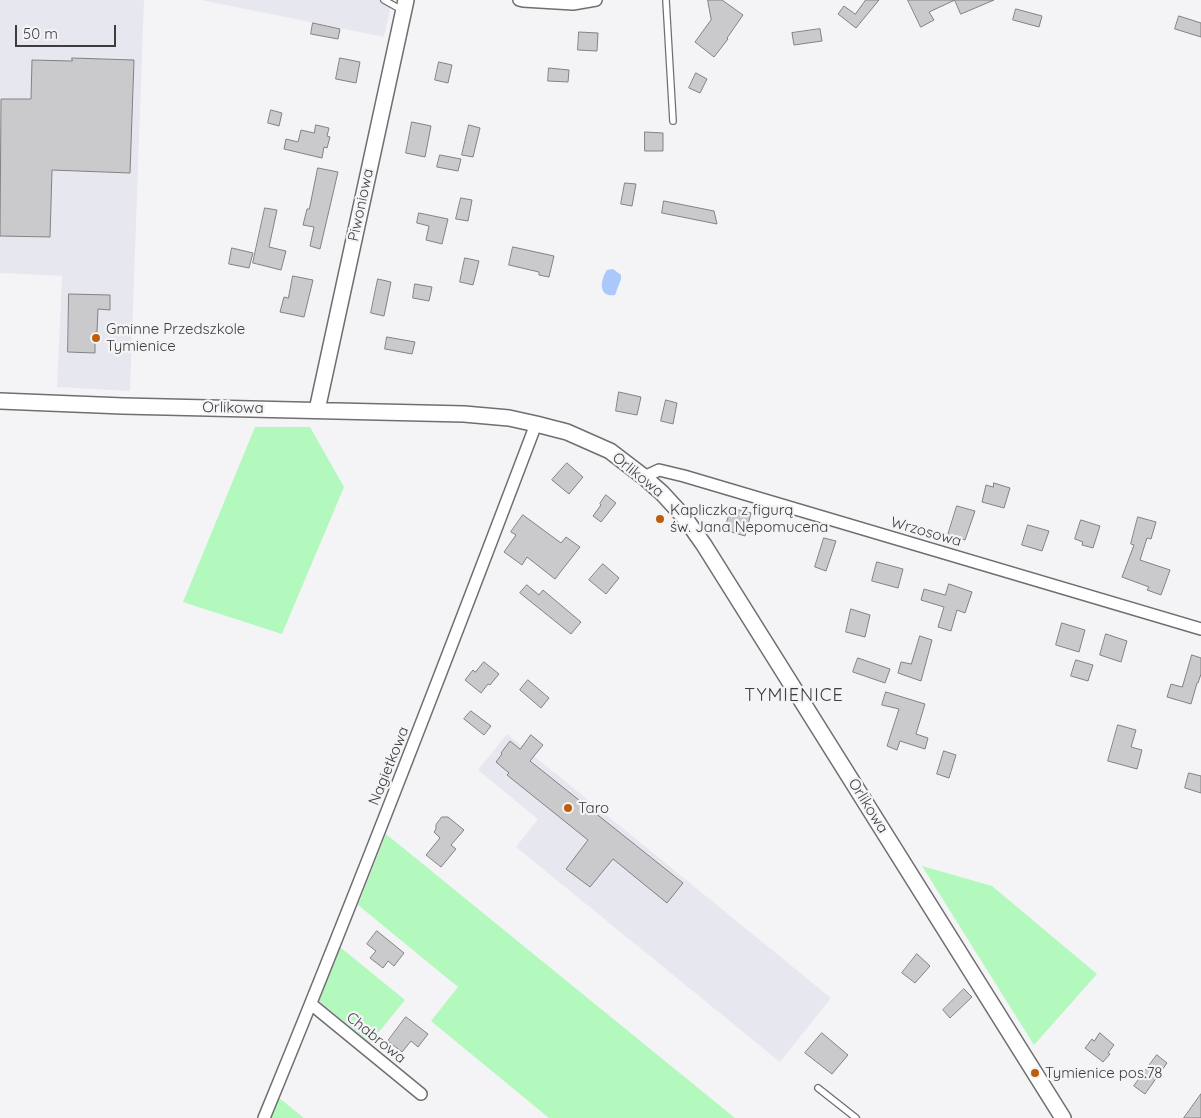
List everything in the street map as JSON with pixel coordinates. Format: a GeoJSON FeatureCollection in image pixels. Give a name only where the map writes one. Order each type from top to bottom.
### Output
{"type":"FeatureCollection","features":[{"type":"Feature","properties":{"kind":"street"},"geometry":{"type":"LineString","coordinates":[[518,0],[523,2],[573,4],[596,0]]}},
{"type":"Feature","properties":{"kind":"street","name":"Piwoniowa"},"geometry":{"type":"LineString","coordinates":[[317,410],[405,6]]}},
{"type":"Feature","properties":{"kind":"street","name":"Orlikowa"},"geometry":{"type":"LineString","coordinates":[[0,401],[123,406],[464,414],[509,418],[536,424],[567,432],[610,451],[644,476],[662,493],[685,518],[704,545],[1062,1117]]}},
{"type":"Feature","properties":{"kind":"street","name":"Nagietkowa"},"geometry":{"type":"LineString","coordinates":[[264,1118],[442,674],[536,424]]}},
{"type":"Feature","properties":{"kind":"street","name":"Wrzosowa"},"geometry":{"type":"LineString","coordinates":[[644,476],[659,470],[684,476],[1201,629]]}},
{"type":"Feature","properties":{"kind":"street","name":"Chabrowa"},"geometry":{"type":"LineString","coordinates":[[311,1004],[421,1094]]}},
{"type":"Feature","properties":{"kind":"lane"},"geometry":{"type":"LineString","coordinates":[[384,0],[405,6]]}},
{"type":"Feature","properties":{"kind":"lane"},"geometry":{"type":"LineString","coordinates":[[666,0],[673,121]]}},
{"type":"Feature","properties":{"kind":"lane"},"geometry":{"type":"LineString","coordinates":[[818,1088],[856,1118]]}},
{"type":"Feature","properties":{"kind":"shaded area"},"geometry":{"type":"Polygon","coordinates":[[[0,0],[144,0],[130,391],[57,387],[62,276],[0,273],[0,0]]]}},
{"type":"Feature","properties":{"kind":"shaded area"},"geometry":{"type":"Polygon","coordinates":[[[201,0],[392,0],[384,37],[201,0]]]}},
{"type":"Feature","properties":{"kind":"shaded area"},"geometry":{"type":"Polygon","coordinates":[[[507,734],[831,998],[780,1062],[516,847],[538,819],[478,770],[507,734]]]}},
{"type":"Feature","properties":{"kind":"green space"},"geometry":{"type":"Polygon","coordinates":[[[255,427],[310,427],[344,487],[282,634],[183,602],[255,427]]]}},
{"type":"Feature","properties":{"kind":"green space"},"geometry":{"type":"Polygon","coordinates":[[[386,834],[735,1118],[549,1118],[431,1021],[458,987],[358,905],[386,834]]]}},
{"type":"Feature","properties":{"kind":"green space"},"geometry":{"type":"Polygon","coordinates":[[[922,866],[992,886],[1097,974],[1034,1045],[922,866]]]}},
{"type":"Feature","properties":{"kind":"green space"},"geometry":{"type":"Polygon","coordinates":[[[340,947],[405,1000],[370,1043],[318,1000],[340,947]]]}},
{"type":"Feature","properties":{"kind":"green space"},"geometry":{"type":"Polygon","coordinates":[[[278,1097],[304,1118],[269,1118],[278,1097]]]}},
{"type":"Feature","properties":{"kind":"water"},"geometry":{"type":"Polygon","coordinates":[[[613,269],[621,275],[621,279],[615,295],[609,295],[603,291],[602,283],[607,270],[613,269]]]}},
{"type":"Feature","properties":{"kind":"building"},"geometry":{"type":"Polygon","coordinates":[[[708,0],[722,0],[743,15],[714,57],[695,42],[711,20],[708,0]]]}},
{"type":"Feature","properties":{"kind":"building"},"geometry":{"type":"Polygon","coordinates":[[[866,0],[879,0],[856,28],[838,14],[844,6],[855,14],[866,0]]]}},
{"type":"Feature","properties":{"kind":"building"},"geometry":{"type":"Polygon","coordinates":[[[908,0],[955,0],[929,12],[934,20],[921,27],[908,0]]]}},
{"type":"Feature","properties":{"kind":"building"},"geometry":{"type":"Polygon","coordinates":[[[955,0],[994,0],[961,14],[955,0]]]}},
{"type":"Feature","properties":{"kind":"building"},"geometry":{"type":"Polygon","coordinates":[[[1016,9],[1042,16],[1039,27],[1013,20],[1016,9]]]}},
{"type":"Feature","properties":{"kind":"building"},"geometry":{"type":"Polygon","coordinates":[[[1179,16],[1201,23],[1201,37],[1175,29],[1179,16]]]}},
{"type":"Feature","properties":{"kind":"building"},"geometry":{"type":"Polygon","coordinates":[[[313,23],[340,29],[338,39],[311,34],[313,23]]]}},
{"type":"Feature","properties":{"kind":"building"},"geometry":{"type":"Polygon","coordinates":[[[820,29],[822,41],[794,45],[792,33],[820,29]]]}},
{"type":"Feature","properties":{"kind":"building"},"geometry":{"type":"Polygon","coordinates":[[[579,32],[598,33],[597,51],[578,50],[579,32]]]}},
{"type":"Feature","properties":{"kind":"building"},"geometry":{"type":"Polygon","coordinates":[[[72,58],[134,60],[130,173],[52,170],[50,237],[0,236],[1,99],[31,99],[32,60],[72,61],[72,58]]]}},
{"type":"Feature","properties":{"kind":"building"},"geometry":{"type":"Polygon","coordinates":[[[340,58],[360,62],[356,83],[336,79],[340,58]]]}},
{"type":"Feature","properties":{"kind":"building"},"geometry":{"type":"Polygon","coordinates":[[[439,62],[452,65],[448,83],[435,80],[439,62]]]}},
{"type":"Feature","properties":{"kind":"building"},"geometry":{"type":"Polygon","coordinates":[[[549,68],[569,70],[568,82],[548,81],[549,68]]]}},
{"type":"Feature","properties":{"kind":"building"},"geometry":{"type":"Polygon","coordinates":[[[696,73],[707,79],[700,93],[689,88],[696,73]]]}},
{"type":"Feature","properties":{"kind":"building"},"geometry":{"type":"Polygon","coordinates":[[[271,110],[282,113],[279,126],[268,123],[271,110]]]}},
{"type":"Feature","properties":{"kind":"building"},"geometry":{"type":"Polygon","coordinates":[[[412,122],[431,126],[425,157],[406,153],[412,122]]]}},
{"type":"Feature","properties":{"kind":"building"},"geometry":{"type":"Polygon","coordinates":[[[316,125],[329,128],[327,136],[330,137],[327,148],[324,147],[322,158],[284,149],[286,139],[298,142],[301,130],[314,133],[316,125]]]}},
{"type":"Feature","properties":{"kind":"building"},"geometry":{"type":"Polygon","coordinates":[[[469,125],[480,128],[473,157],[462,155],[469,125]]]}},
{"type":"Feature","properties":{"kind":"building"},"geometry":{"type":"Polygon","coordinates":[[[645,132],[663,133],[663,151],[645,151],[645,132]]]}},
{"type":"Feature","properties":{"kind":"building"},"geometry":{"type":"Polygon","coordinates":[[[440,155],[461,159],[458,171],[437,167],[440,155]]]}},
{"type":"Feature","properties":{"kind":"building"},"geometry":{"type":"Polygon","coordinates":[[[318,168],[338,172],[320,249],[310,246],[314,227],[303,225],[307,209],[309,209],[318,168]]]}},
{"type":"Feature","properties":{"kind":"building"},"geometry":{"type":"Polygon","coordinates":[[[625,183],[636,184],[632,206],[621,204],[625,183]]]}},
{"type":"Feature","properties":{"kind":"building"},"geometry":{"type":"Polygon","coordinates":[[[461,198],[472,200],[468,221],[456,219],[461,198]]]}},
{"type":"Feature","properties":{"kind":"building"},"geometry":{"type":"Polygon","coordinates":[[[664,201],[714,211],[717,224],[662,213],[664,201]]]}},
{"type":"Feature","properties":{"kind":"building"},"geometry":{"type":"Polygon","coordinates":[[[265,208],[277,210],[269,247],[286,251],[281,270],[253,263],[265,208]]]}},
{"type":"Feature","properties":{"kind":"building"},"geometry":{"type":"Polygon","coordinates":[[[419,213],[448,219],[442,244],[426,240],[429,226],[417,223],[419,213]]]}},
{"type":"Feature","properties":{"kind":"building"},"geometry":{"type":"Polygon","coordinates":[[[513,247],[554,256],[549,277],[539,275],[539,272],[509,265],[513,247]]]}},
{"type":"Feature","properties":{"kind":"building"},"geometry":{"type":"Polygon","coordinates":[[[232,248],[253,253],[249,268],[229,264],[232,248]]]}},
{"type":"Feature","properties":{"kind":"building"},"geometry":{"type":"Polygon","coordinates":[[[465,258],[479,261],[473,285],[460,282],[465,258]]]}},
{"type":"Feature","properties":{"kind":"building"},"geometry":{"type":"Polygon","coordinates":[[[293,276],[313,280],[304,317],[280,312],[284,297],[288,298],[293,276]]]}},
{"type":"Feature","properties":{"kind":"building"},"geometry":{"type":"Polygon","coordinates":[[[378,279],[391,282],[384,316],[371,313],[378,279]]]}},
{"type":"Feature","properties":{"kind":"building"},"geometry":{"type":"Polygon","coordinates":[[[415,284],[432,287],[429,301],[413,298],[415,284]]]}},
{"type":"Feature","properties":{"kind":"building"},"geometry":{"type":"Polygon","coordinates":[[[69,294],[110,295],[110,310],[98,309],[95,353],[68,352],[69,294]]]}},
{"type":"Feature","properties":{"kind":"building"},"geometry":{"type":"Polygon","coordinates":[[[387,337],[415,342],[412,354],[385,349],[387,337]]]}},
{"type":"Feature","properties":{"kind":"building"},"geometry":{"type":"Polygon","coordinates":[[[619,392],[641,397],[637,415],[616,411],[619,392]]]}},
{"type":"Feature","properties":{"kind":"building"},"geometry":{"type":"Polygon","coordinates":[[[666,400],[677,403],[673,424],[661,421],[666,400]]]}},
{"type":"Feature","properties":{"kind":"building"},"geometry":{"type":"Polygon","coordinates":[[[567,463],[583,477],[569,494],[552,480],[567,463]]]}},
{"type":"Feature","properties":{"kind":"building"},"geometry":{"type":"Polygon","coordinates":[[[994,483],[1010,488],[1004,508],[982,502],[986,485],[993,487],[994,483]]]}},
{"type":"Feature","properties":{"kind":"building"},"geometry":{"type":"Polygon","coordinates":[[[606,495],[616,503],[601,522],[593,516],[606,495]]]}},
{"type":"Feature","properties":{"kind":"building"},"geometry":{"type":"Polygon","coordinates":[[[957,506],[975,511],[965,540],[948,535],[957,506]]]}},
{"type":"Feature","properties":{"kind":"building"},"geometry":{"type":"Polygon","coordinates":[[[731,508],[751,513],[745,536],[725,530],[731,508]]]}},
{"type":"Feature","properties":{"kind":"building"},"geometry":{"type":"Polygon","coordinates":[[[523,515],[561,543],[566,537],[580,547],[555,579],[527,557],[522,565],[504,552],[516,535],[511,532],[523,515]]]}},
{"type":"Feature","properties":{"kind":"building"},"geometry":{"type":"Polygon","coordinates":[[[1138,517],[1156,522],[1151,539],[1147,538],[1140,560],[1170,570],[1161,595],[1147,590],[1149,587],[1122,577],[1134,545],[1131,544],[1138,517]]]}},
{"type":"Feature","properties":{"kind":"building"},"geometry":{"type":"Polygon","coordinates":[[[1081,520],[1100,526],[1093,548],[1082,545],[1083,542],[1075,539],[1081,520]]]}},
{"type":"Feature","properties":{"kind":"building"},"geometry":{"type":"Polygon","coordinates":[[[1028,525],[1049,531],[1042,551],[1022,545],[1028,525]]]}},
{"type":"Feature","properties":{"kind":"building"},"geometry":{"type":"Polygon","coordinates":[[[824,538],[836,541],[826,571],[815,567],[824,538]]]}},
{"type":"Feature","properties":{"kind":"building"},"geometry":{"type":"Polygon","coordinates":[[[877,562],[903,569],[898,588],[872,581],[877,562]]]}},
{"type":"Feature","properties":{"kind":"building"},"geometry":{"type":"Polygon","coordinates":[[[603,564],[619,578],[606,594],[589,580],[603,564]]]}},
{"type":"Feature","properties":{"kind":"building"},"geometry":{"type":"Polygon","coordinates":[[[949,584],[972,592],[965,613],[957,610],[951,631],[938,627],[944,607],[921,600],[924,589],[945,595],[949,584]]]}},
{"type":"Feature","properties":{"kind":"building"},"geometry":{"type":"Polygon","coordinates":[[[527,585],[539,595],[543,590],[581,622],[571,634],[520,593],[527,585]]]}},
{"type":"Feature","properties":{"kind":"building"},"geometry":{"type":"Polygon","coordinates":[[[851,609],[870,615],[865,637],[846,632],[851,609]]]}},
{"type":"Feature","properties":{"kind":"building"},"geometry":{"type":"Polygon","coordinates":[[[1062,623],[1085,630],[1079,652],[1056,645],[1062,623]]]}},
{"type":"Feature","properties":{"kind":"building"},"geometry":{"type":"Polygon","coordinates":[[[1106,634],[1127,641],[1121,662],[1100,655],[1106,634]]]}},
{"type":"Feature","properties":{"kind":"building"},"geometry":{"type":"Polygon","coordinates":[[[920,636],[932,640],[921,681],[898,673],[901,662],[911,664],[920,636]]]}},
{"type":"Feature","properties":{"kind":"building"},"geometry":{"type":"Polygon","coordinates":[[[1192,655],[1201,658],[1201,674],[1191,704],[1167,697],[1171,684],[1182,687],[1192,655]]]}},
{"type":"Feature","properties":{"kind":"building"},"geometry":{"type":"Polygon","coordinates":[[[858,658],[890,669],[885,683],[853,672],[858,658]]]}},
{"type":"Feature","properties":{"kind":"building"},"geometry":{"type":"Polygon","coordinates":[[[1076,660],[1093,665],[1088,681],[1071,676],[1076,660]]]}},
{"type":"Feature","properties":{"kind":"building"},"geometry":{"type":"Polygon","coordinates":[[[484,662],[499,674],[481,693],[465,680],[473,670],[475,672],[484,662]]]}},
{"type":"Feature","properties":{"kind":"building"},"geometry":{"type":"Polygon","coordinates":[[[528,680],[549,698],[541,708],[520,690],[528,680]]]}},
{"type":"Feature","properties":{"kind":"building"},"geometry":{"type":"Polygon","coordinates":[[[886,692],[925,704],[916,734],[928,738],[925,749],[900,741],[897,750],[887,746],[899,709],[882,705],[886,692]]]}},
{"type":"Feature","properties":{"kind":"building"},"geometry":{"type":"Polygon","coordinates":[[[471,711],[491,726],[484,735],[464,719],[471,711]]]}},
{"type":"Feature","properties":{"kind":"building"},"geometry":{"type":"Polygon","coordinates":[[[1118,725],[1136,730],[1131,747],[1142,750],[1137,769],[1108,761],[1118,725]]]}},
{"type":"Feature","properties":{"kind":"building","name":"Taro"},"geometry":{"type":"Polygon","coordinates":[[[531,735],[543,745],[530,761],[683,883],[667,903],[613,859],[590,887],[566,869],[588,840],[507,775],[509,773],[496,762],[510,741],[520,749],[531,735]]]}},
{"type":"Feature","properties":{"kind":"building"},"geometry":{"type":"Polygon","coordinates":[[[944,751],[956,755],[949,778],[937,774],[944,751]]]}},
{"type":"Feature","properties":{"kind":"building"},"geometry":{"type":"Polygon","coordinates":[[[1189,773],[1201,776],[1201,793],[1185,788],[1189,773]]]}},
{"type":"Feature","properties":{"kind":"building"},"geometry":{"type":"Polygon","coordinates":[[[442,817],[448,817],[464,830],[451,845],[456,849],[441,867],[426,855],[440,838],[434,832],[436,825],[442,817]]]}},
{"type":"Feature","properties":{"kind":"building"},"geometry":{"type":"Polygon","coordinates":[[[377,931],[404,953],[394,966],[388,961],[383,968],[370,958],[376,951],[367,944],[377,931]]]}},
{"type":"Feature","properties":{"kind":"building"},"geometry":{"type":"Polygon","coordinates":[[[917,954],[930,966],[915,983],[902,973],[917,954]]]}},
{"type":"Feature","properties":{"kind":"building"},"geometry":{"type":"Polygon","coordinates":[[[964,989],[972,997],[950,1018],[943,1010],[964,989]]]}},
{"type":"Feature","properties":{"kind":"building"},"geometry":{"type":"Polygon","coordinates":[[[406,1017],[428,1034],[418,1047],[411,1041],[402,1052],[388,1041],[406,1017]]]}},
{"type":"Feature","properties":{"kind":"building"},"geometry":{"type":"Polygon","coordinates":[[[822,1033],[848,1055],[832,1074],[805,1053],[822,1033]]]}},
{"type":"Feature","properties":{"kind":"building"},"geometry":{"type":"Polygon","coordinates":[[[1100,1033],[1114,1045],[1108,1053],[1110,1054],[1103,1062],[1085,1048],[1100,1033]]]}},
{"type":"Feature","properties":{"kind":"building"},"geometry":{"type":"Polygon","coordinates":[[[1157,1055],[1167,1063],[1145,1094],[1134,1086],[1157,1055]]]}},
{"type":"Feature","properties":{"kind":"building"},"geometry":{"type":"Polygon","coordinates":[[[1201,1094],[1201,1118],[1184,1118],[1201,1094]]]}},
{"type":"Feature","properties":{"kind":"place","name":"Gminne Przedszkole Tymienice"},"geometry":{"type":"Point","coordinates":[96,338]}},
{"type":"Feature","properties":{"kind":"place","name":"Kapliczka z figurą św. Jana Nepomucena"},"geometry":{"type":"Point","coordinates":[660,519]}},
{"type":"Feature","properties":{"kind":"place","name":"Taro"},"geometry":{"type":"Point","coordinates":[568,808]}},
{"type":"Feature","properties":{"kind":"place","name":"Tymienice pos.78"},"geometry":{"type":"Point","coordinates":[1035,1073]}},
{"type":"Feature","properties":{"kind":"district","name":"TYMIENICE"},"geometry":{"type":"Point","coordinates":[794,696]}}]}
